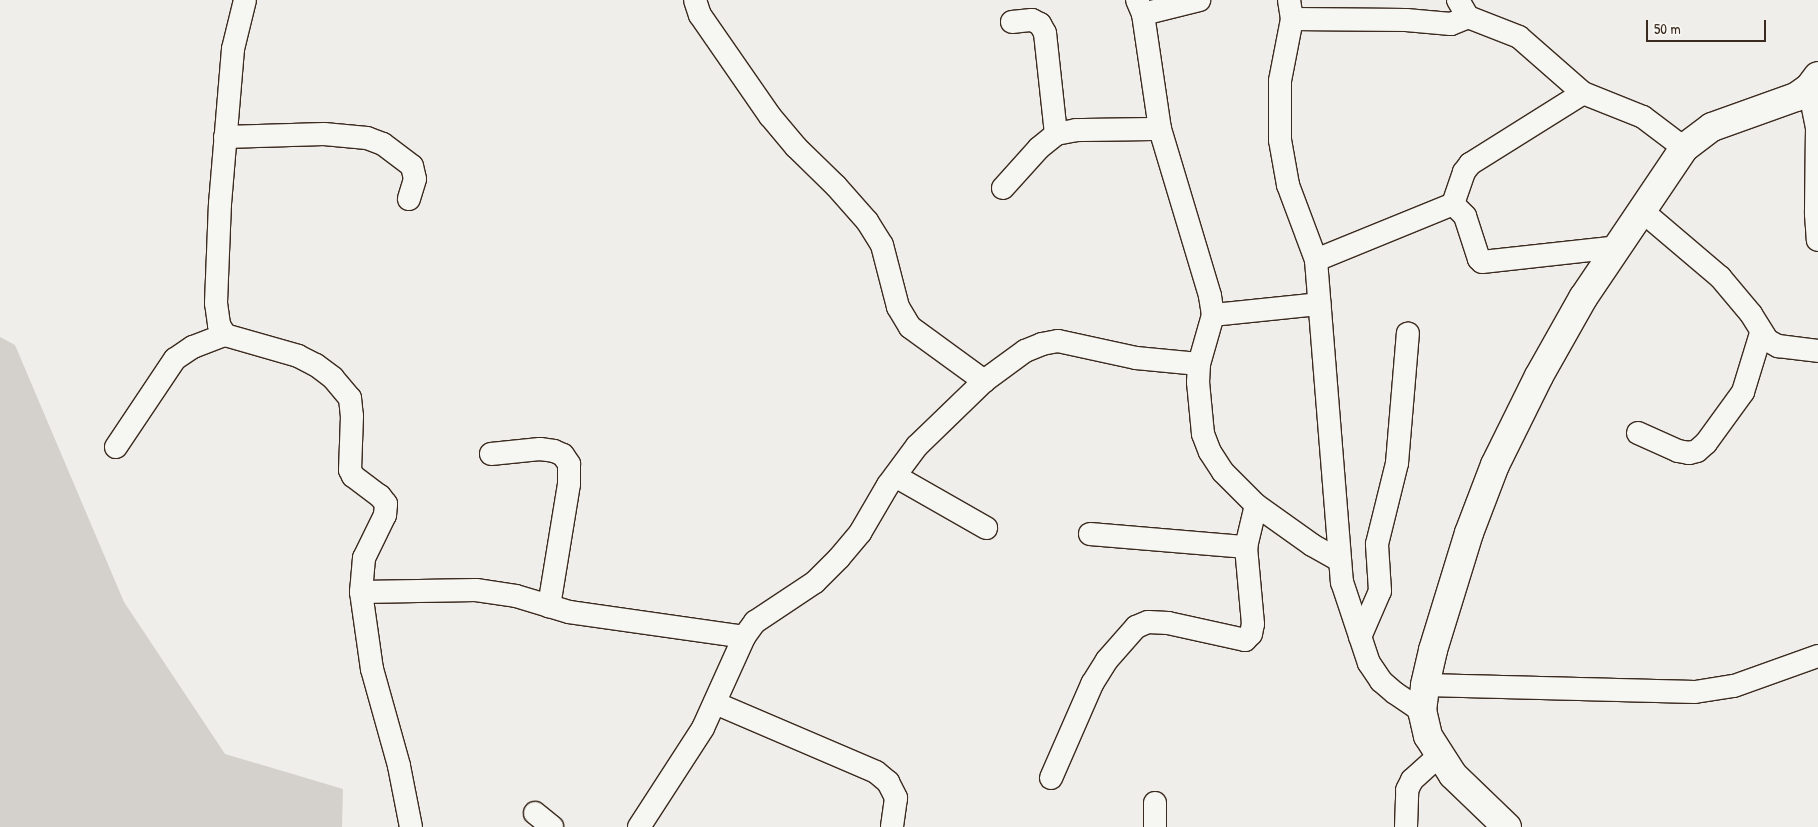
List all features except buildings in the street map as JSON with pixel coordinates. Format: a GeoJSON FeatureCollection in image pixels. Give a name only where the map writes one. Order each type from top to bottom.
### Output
{"type":"FeatureCollection","features":[{"type":"Feature","properties":{"kind":"highway"},"geometry":{"type":"LineString","coordinates":[[1506,827],[1453,775],[1439,756],[1428,736],[1423,698],[1433,650],[1467,541],[1495,465],[1540,376],[1583,298],[1684,148],[1712,128],[1782,103],[1814,82]]}},
{"type":"Feature","properties":{"kind":"street"},"geometry":{"type":"LineString","coordinates":[[226,335],[219,325],[216,303],[220,203],[233,49],[245,0]]}},
{"type":"Feature","properties":{"kind":"street"},"geometry":{"type":"LineString","coordinates":[[695,0],[700,15],[770,116],[796,147],[836,186],[867,222],[882,245],[898,307],[906,322],[984,381]]}},
{"type":"Feature","properties":{"kind":"street"},"geometry":{"type":"LineString","coordinates":[[1199,0],[1140,7],[1160,129],[1210,296],[1213,315],[1199,364],[1198,382],[1203,434],[1210,452],[1223,472],[1256,505],[1312,545],[1339,560]]}},
{"type":"Feature","properties":{"kind":"street"},"geometry":{"type":"LineString","coordinates":[[1684,148],[1643,118],[1583,93],[1519,37],[1463,9],[1450,24],[1290,9],[1280,81],[1280,140],[1288,185],[1316,260],[1342,582],[1369,663],[1381,681],[1395,693],[1423,698],[1695,692],[1734,686],[1818,656]]}},
{"type":"Feature","properties":{"kind":"street"},"geometry":{"type":"LineString","coordinates":[[1012,22],[1032,20],[1040,24],[1045,33],[1056,134]]}},
{"type":"Feature","properties":{"kind":"street"},"geometry":{"type":"LineString","coordinates":[[1814,82],[1818,128],[1818,240]]}},
{"type":"Feature","properties":{"kind":"street"},"geometry":{"type":"LineString","coordinates":[[1316,260],[1452,204],[1464,172],[1470,164],[1583,93]]}},
{"type":"Feature","properties":{"kind":"street"},"geometry":{"type":"LineString","coordinates":[[1003,188],[1039,148],[1056,134],[1076,130],[1160,129]]}},
{"type":"Feature","properties":{"kind":"street"},"geometry":{"type":"LineString","coordinates":[[225,137],[324,134],[354,136],[375,141],[383,144],[412,166],[415,179],[410,199]]}},
{"type":"Feature","properties":{"kind":"street"},"geometry":{"type":"LineString","coordinates":[[1452,204],[1465,216],[1479,259],[1482,262],[1617,247]]}},
{"type":"Feature","properties":{"kind":"street"},"geometry":{"type":"LineString","coordinates":[[1641,210],[1720,277],[1751,314],[1767,340],[1778,346],[1818,351]]}},
{"type":"Feature","properties":{"kind":"street"},"geometry":{"type":"LineString","coordinates":[[1213,315],[1319,304]]}},
{"type":"Feature","properties":{"kind":"street"},"geometry":{"type":"LineString","coordinates":[[1360,638],[1380,591],[1377,544],[1396,463],[1408,333]]}},
{"type":"Feature","properties":{"kind":"street"},"geometry":{"type":"LineString","coordinates":[[1638,433],[1678,451],[1688,454],[1697,451],[1706,443],[1744,392],[1761,333]]}},
{"type":"Feature","properties":{"kind":"street"},"geometry":{"type":"LineString","coordinates":[[116,448],[175,359],[193,347],[226,335],[298,356],[316,365],[334,378],[350,398],[352,416],[350,470],[357,480],[384,499],[386,509],[364,558],[361,592],[372,669],[399,766],[411,827]]}},
{"type":"Feature","properties":{"kind":"street"},"geometry":{"type":"LineString","coordinates":[[646,825],[703,728],[744,636],[755,622],[815,582],[839,558],[860,533],[895,476],[917,446],[984,381],[1025,351],[1042,344],[1058,341],[1128,356],[1199,364]]}},
{"type":"Feature","properties":{"kind":"street"},"geometry":{"type":"LineString","coordinates":[[491,454],[540,449],[554,451],[562,455],[569,464],[569,484],[549,606]]}},
{"type":"Feature","properties":{"kind":"street"},"geometry":{"type":"LineString","coordinates":[[895,476],[986,528]]}},
{"type":"Feature","properties":{"kind":"street"},"geometry":{"type":"LineString","coordinates":[[1051,778],[1092,684],[1107,660],[1136,627],[1148,622],[1168,623],[1245,640],[1251,634],[1253,624],[1246,547],[1256,505]]}},
{"type":"Feature","properties":{"kind":"street"},"geometry":{"type":"LineString","coordinates":[[1090,534],[1246,547]]}},
{"type":"Feature","properties":{"kind":"street"},"geometry":{"type":"LineString","coordinates":[[361,592],[476,590],[516,596],[569,612],[744,636]]}},
{"type":"Feature","properties":{"kind":"street"},"geometry":{"type":"LineString","coordinates":[[715,703],[876,772],[888,782],[896,798],[892,827]]}},
{"type":"Feature","properties":{"kind":"street"},"geometry":{"type":"LineString","coordinates":[[1406,827],[1406,790],[1412,780],[1439,756]]}},
{"type":"Feature","properties":{"kind":"street"},"geometry":{"type":"LineString","coordinates":[[1155,803],[1155,827]]}},
{"type":"Feature","properties":{"kind":"shaded area"},"geometry":{"type":"Polygon","coordinates":[[[0,337],[15,345],[124,602],[225,754],[343,789],[342,827],[0,827],[0,337]]]}}]}
